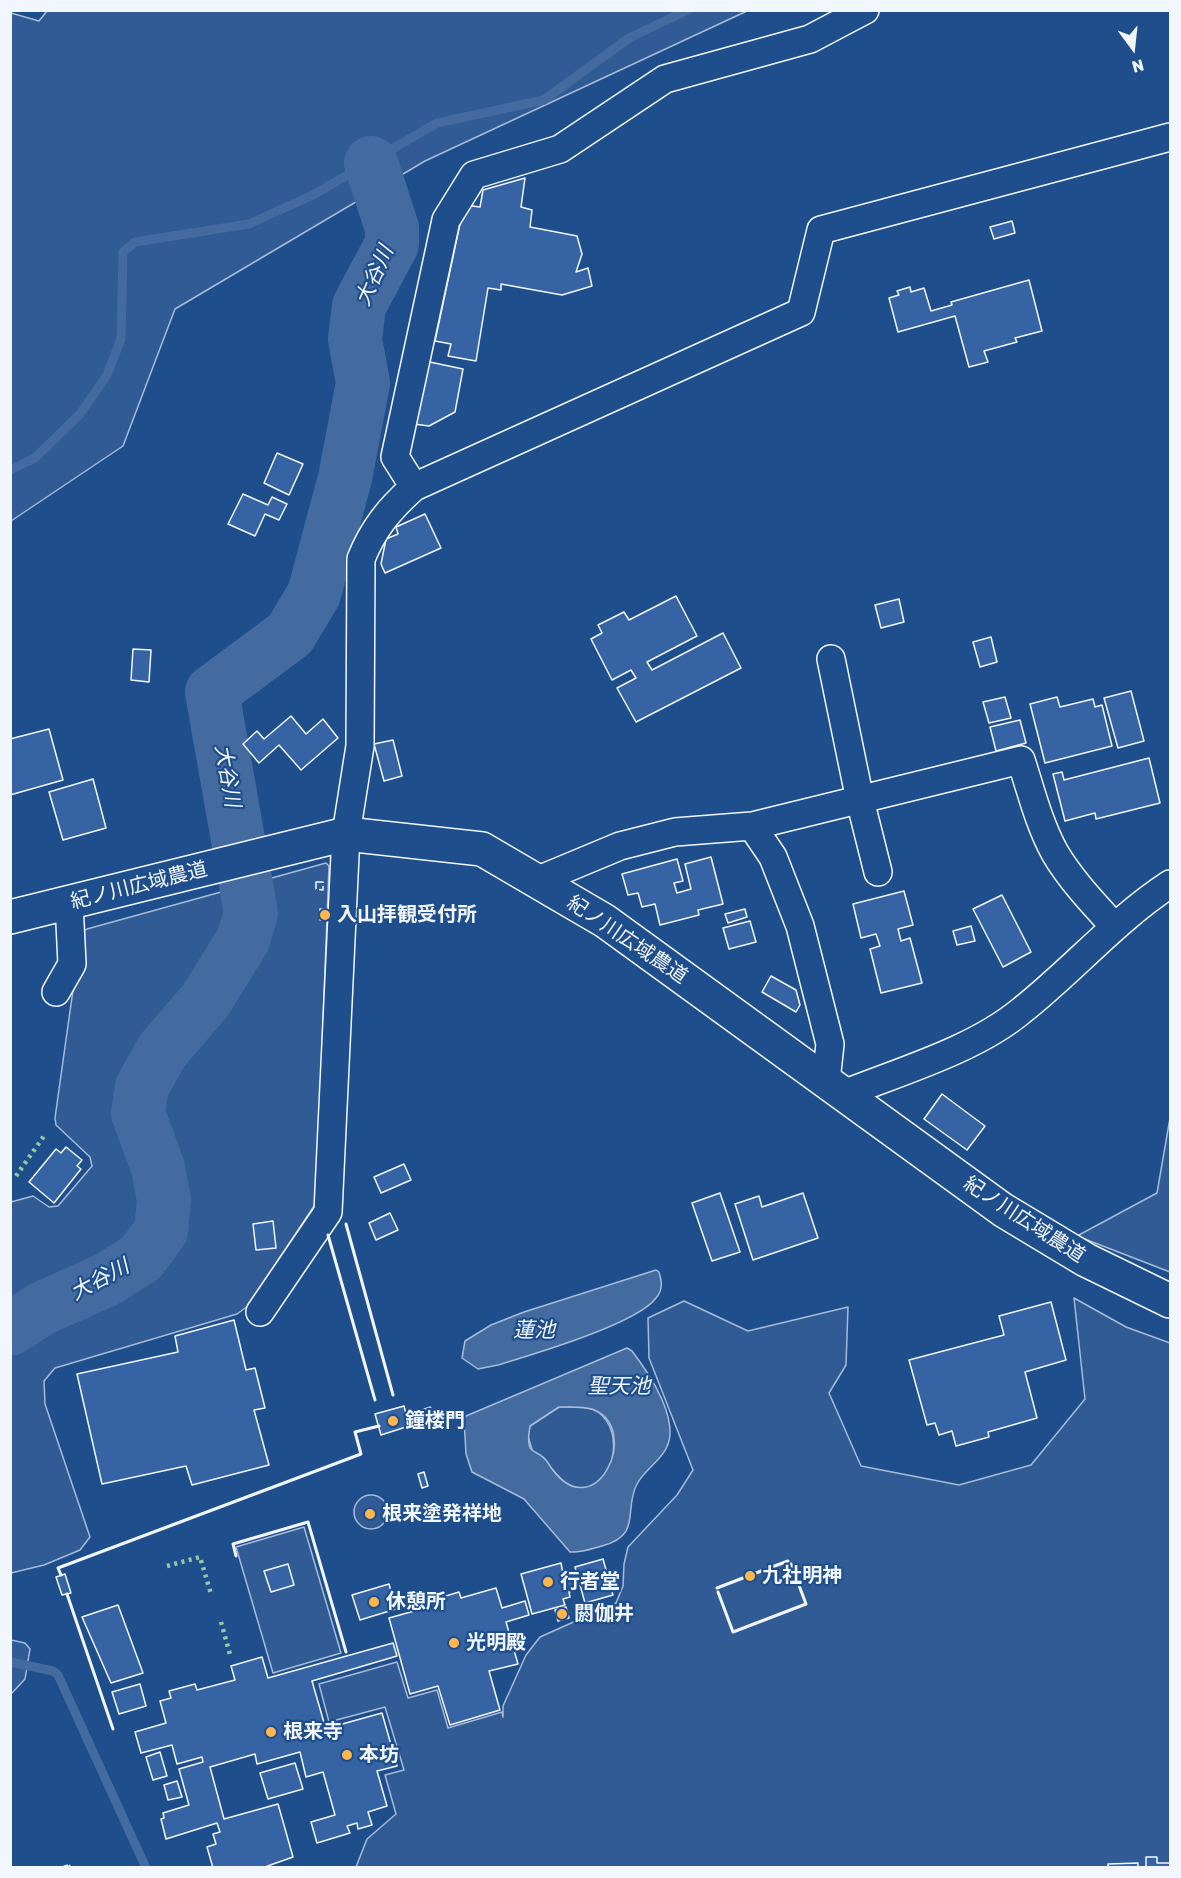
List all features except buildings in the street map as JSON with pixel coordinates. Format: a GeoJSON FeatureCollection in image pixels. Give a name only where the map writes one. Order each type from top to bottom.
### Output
{"type":"FeatureCollection","features":[{"type":"Feature","properties":{"kind":"street"},"geometry":{"type":"LineString","coordinates":[[414,487],[395,457],[446,220],[474,175],[560,149],[665,79],[810,39],[865,10]]}},
{"type":"Feature","properties":{"kind":"street"},"geometry":{"type":"LineString","coordinates":[[260,1312],[328,1212],[346,834],[360,746],[361,560],[370,536],[391,508],[414,487],[801,312],[821,230],[1170,137]]}},
{"type":"Feature","properties":{"kind":"street"},"geometry":{"type":"LineString","coordinates":[[831,659],[860,800],[879,872]]}},
{"type":"Feature","properties":{"kind":"street"},"geometry":{"type":"LineString","coordinates":[[536,881],[620,846],[675,831],[752,826],[1021,760],[1042,825],[1055,853],[1080,888],[1114,926]]}},
{"type":"Feature","properties":{"kind":"street"},"geometry":{"type":"LineString","coordinates":[[752,826],[773,857],[800,926],[830,1044],[835,1087],[978,1039],[1020,1012],[1114,926],[1170,884]]}},
{"type":"Feature","properties":{"kind":"street","name":"紀ノ川広域農道"},"geometry":{"type":"LineString","coordinates":[[10,918],[346,834],[482,849],[605,921],[1002,1210],[1086,1260],[1170,1301]]}},
{"type":"Feature","properties":{"kind":"street"},"geometry":{"type":"LineString","coordinates":[[56,992],[72,964],[69,903]]}},
{"type":"Feature","properties":{"kind":"shaded area"},"geometry":{"type":"Polygon","coordinates":[[[47,11],[747,11],[425,161],[175,309],[123,446],[11,521],[11,13],[39,21],[47,11]]]}},
{"type":"Feature","properties":{"kind":"shaded area"},"geometry":{"type":"Polygon","coordinates":[[[326,863],[329,866],[316,1203],[248,1306],[237,1314],[55,1368],[44,1381],[45,1404],[90,1537],[80,1550],[44,1565],[11,1573],[11,1202],[33,1196],[49,1207],[58,1206],[92,1166],[90,1157],[56,1125],[55,1118],[81,933],[87,929],[326,863]]]}},
{"type":"Feature","properties":{"kind":"shaded area"},"geometry":{"type":"Polygon","coordinates":[[[1170,1118],[1170,1272],[1077,1236],[1157,1193],[1170,1118]]]}},
{"type":"Feature","properties":{"kind":"shaded area"},"geometry":{"type":"Polygon","coordinates":[[[1074,1298],[1126,1327],[1170,1343],[1170,1867],[356,1867],[367,1839],[396,1814],[385,1775],[404,1770],[385,1707],[329,1722],[319,1684],[397,1662],[408,1698],[437,1690],[448,1728],[502,1712],[503,1717],[503,1706],[526,1655],[540,1637],[616,1603],[623,1586],[624,1564],[628,1547],[677,1495],[693,1470],[649,1358],[648,1318],[684,1301],[748,1331],[848,1307],[846,1365],[829,1393],[861,1466],[959,1485],[1031,1465],[1085,1399],[1074,1298]]]}},
{"type":"Feature","properties":{"kind":"shaded area"},"geometry":{"type":"Polygon","coordinates":[[[559,1407],[592,1409],[603,1416],[610,1427],[613,1453],[610,1466],[604,1477],[595,1485],[584,1488],[568,1484],[545,1461],[533,1453],[528,1436],[530,1426],[559,1407]]]}},
{"type":"Feature","properties":{"kind":"shaded area"},"geometry":{"type":"Polygon","coordinates":[[[371,1495],[383,1500],[388,1512],[383,1524],[371,1529],[359,1524],[354,1512],[359,1500],[371,1495]]]}},
{"type":"Feature","properties":{"kind":"shaded area"},"geometry":{"type":"Polygon","coordinates":[[[304,1527],[341,1653],[273,1673],[236,1547],[304,1527]]]}},
{"type":"Feature","properties":{"kind":"shaded area"},"geometry":{"type":"Polygon","coordinates":[[[11,1640],[25,1643],[30,1649],[25,1679],[11,1694],[11,1640]]]}},
{"type":"Feature","properties":{"kind":"water","name":"蓮池"},"geometry":{"type":"Polygon","coordinates":[[[656,1270],[659,1272],[661,1286],[656,1298],[645,1308],[606,1328],[498,1365],[478,1369],[462,1358],[465,1341],[491,1325],[524,1312],[656,1270]]]}},
{"type":"Feature","properties":{"kind":"water","name":"聖天池"},"geometry":{"type":"Polygon","coordinates":[[[627,1348],[638,1359],[663,1401],[670,1434],[666,1449],[637,1484],[631,1503],[630,1521],[623,1535],[602,1546],[570,1552],[524,1499],[472,1472],[466,1454],[464,1420],[466,1416],[627,1348]],[[559,1407],[530,1426],[530,1448],[544,1458],[565,1482],[581,1488],[596,1483],[607,1470],[613,1453],[614,1436],[607,1420],[592,1409],[559,1407]]]}},
{"type":"Feature","properties":{"kind":"waterway"},"geometry":{"type":"LineString","coordinates":[[10,470],[35,458],[80,414],[107,375],[121,339],[123,252],[135,242],[249,224],[313,195],[437,123],[544,100],[629,38],[688,10]]}},
{"type":"Feature","properties":{"kind":"waterway","name":"大谷川"},"geometry":{"type":"LineString","coordinates":[[10,1329],[43,1308],[106,1280],[141,1258],[161,1231],[164,1200],[158,1168],[138,1113],[142,1087],[162,1051],[205,1001],[243,940],[251,913],[212,692],[290,634],[314,594],[345,478],[363,383],[355,339],[359,306],[392,244],[392,228],[371,163]]}},
{"type":"Feature","properties":{"kind":"waterway"},"geometry":{"type":"LineString","coordinates":[[10,1662],[53,1671],[58,1675],[146,1868]]}},
{"type":"Feature","properties":{"kind":"hedge"},"geometry":{"type":"LineString","coordinates":[[16,1176],[44,1136]]}},
{"type":"Feature","properties":{"kind":"hedge"},"geometry":{"type":"LineString","coordinates":[[167,1566],[200,1557],[211,1594]]}},
{"type":"Feature","properties":{"kind":"hedge"},"geometry":{"type":"LineString","coordinates":[[221,1622],[231,1658]]}},
{"type":"Feature","properties":{"kind":"fence"},"geometry":{"type":"LineString","coordinates":[[316,882],[323,882],[323,890],[316,889],[316,882]]}},
{"type":"Feature","properties":{"kind":"fence"},"geometry":{"type":"LineString","coordinates":[[69,1865],[72,1868]]}},
{"type":"Feature","properties":{"kind":"wall"},"geometry":{"type":"LineString","coordinates":[[346,1224],[393,1395]]}},
{"type":"Feature","properties":{"kind":"wall"},"geometry":{"type":"LineString","coordinates":[[328,1235],[375,1400]]}},
{"type":"Feature","properties":{"kind":"wall"},"geometry":{"type":"LineString","coordinates":[[407,1416],[430,1408]]}},
{"type":"Feature","properties":{"kind":"wall"},"geometry":{"type":"LineString","coordinates":[[61,1575],[58,1568],[361,1454],[355,1432],[379,1426]]}},
{"type":"Feature","properties":{"kind":"wall"},"geometry":{"type":"LineString","coordinates":[[236,1556],[233,1544],[308,1522],[346,1652]]}},
{"type":"Feature","properties":{"kind":"wall"},"geometry":{"type":"LineString","coordinates":[[756,1573],[788,1561]]}},
{"type":"Feature","properties":{"kind":"wall"},"geometry":{"type":"LineString","coordinates":[[718,1592],[733,1632],[806,1604],[791,1564]]}},
{"type":"Feature","properties":{"kind":"wall"},"geometry":{"type":"LineString","coordinates":[[717,1588],[743,1578]]}},
{"type":"Feature","properties":{"kind":"wall"},"geometry":{"type":"LineString","coordinates":[[67,1594],[113,1729]]}},
{"type":"Feature","properties":{"kind":"wall"},"geometry":{"type":"LineString","coordinates":[[62,1868],[67,1866]]}},
{"type":"Feature","properties":{"kind":"place","name":"入山拝観受付所"},"geometry":{"type":"Point","coordinates":[325,915]}},
{"type":"Feature","properties":{"kind":"place","name":"鐘楼門"},"geometry":{"type":"Point","coordinates":[393,1421]}},
{"type":"Feature","properties":{"kind":"place","name":"根来塗発祥地"},"geometry":{"type":"Point","coordinates":[370,1514]}},
{"type":"Feature","properties":{"kind":"place","name":"九社明神"},"geometry":{"type":"Point","coordinates":[750,1576]}},
{"type":"Feature","properties":{"kind":"place","name":"行者堂"},"geometry":{"type":"Point","coordinates":[548,1582]}},
{"type":"Feature","properties":{"kind":"place","name":"休憩所"},"geometry":{"type":"Point","coordinates":[374,1602]}},
{"type":"Feature","properties":{"kind":"place","name":"閼伽井"},"geometry":{"type":"Point","coordinates":[562,1614]}},
{"type":"Feature","properties":{"kind":"place","name":"光明殿"},"geometry":{"type":"Point","coordinates":[454,1643]}},
{"type":"Feature","properties":{"kind":"place","name":"根来寺"},"geometry":{"type":"Point","coordinates":[271,1732]}},
{"type":"Feature","properties":{"kind":"place","name":"本坊"},"geometry":{"type":"Point","coordinates":[347,1755]}}]}
